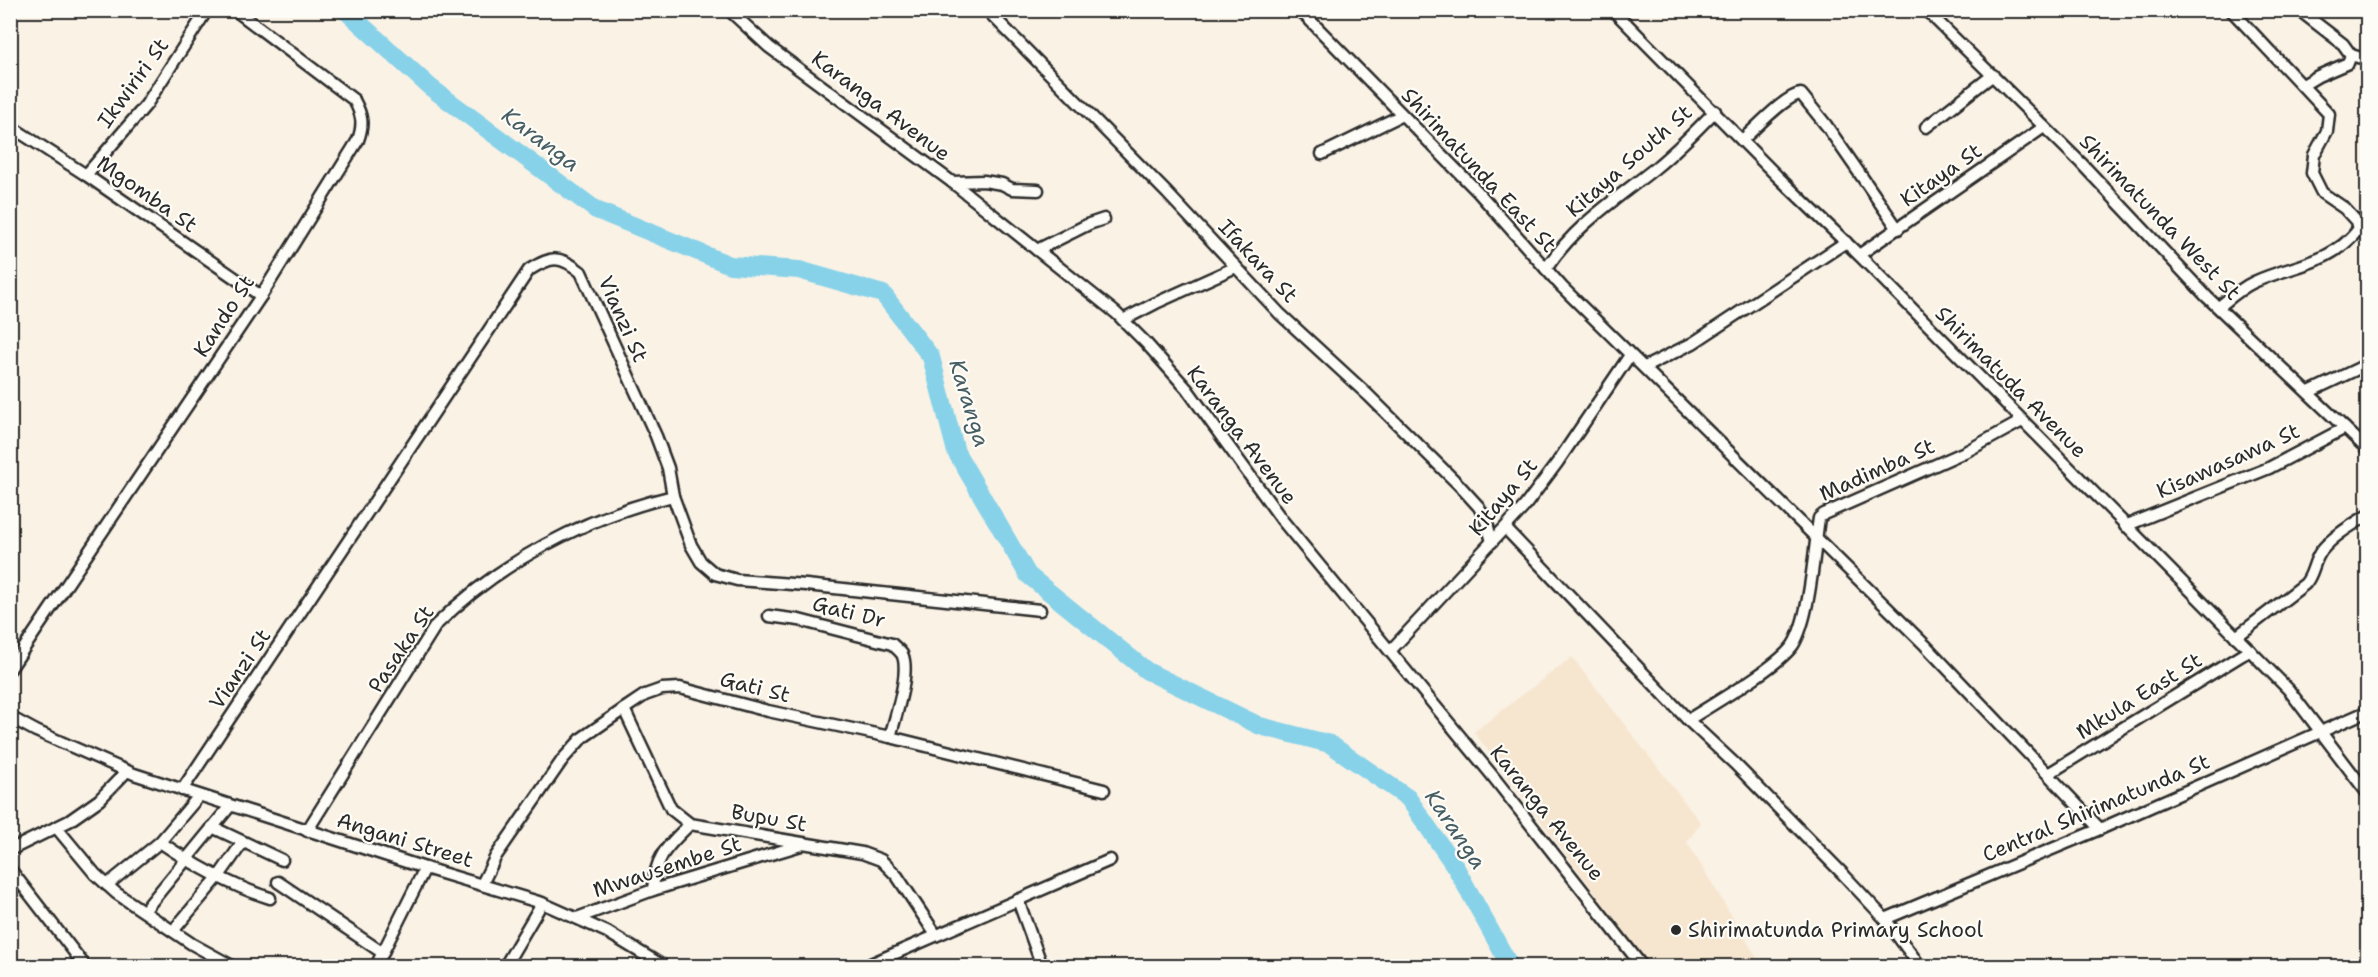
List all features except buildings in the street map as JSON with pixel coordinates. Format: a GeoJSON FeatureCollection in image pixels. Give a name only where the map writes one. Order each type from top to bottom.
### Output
{"type":"FeatureCollection","features":[{"type":"Feature","properties":{"kind":"street","name":"Ikwiriri St"},"geometry":{"type":"LineString","coordinates":[[86,175],[146,105],[207,10]]}},
{"type":"Feature","properties":{"kind":"street","name":"Kando St"},"geometry":{"type":"LineString","coordinates":[[10,669],[261,296],[358,140],[363,127],[360,112],[354,100],[235,10]]}},
{"type":"Feature","properties":{"kind":"street","name":"Karanga Avenue"},"geometry":{"type":"LineString","coordinates":[[729,10],[769,47],[952,182],[1123,320],[1187,389],[1281,520],[1391,650],[1642,966]]}},
{"type":"Feature","properties":{"kind":"street","name":"Ifakara St"},"geometry":{"type":"LineString","coordinates":[[987,10],[1090,114],[1280,314],[1368,395],[1459,485],[1479,507],[1487,523],[1492,542]]}},
{"type":"Feature","properties":{"kind":"street","name":"Shirimatunda East St"},"geometry":{"type":"LineString","coordinates":[[1300,10],[1478,192],[1546,269],[1630,355],[1925,645],[2100,829]]}},
{"type":"Feature","properties":{"kind":"street","name":"Shirimatuda Avenue"},"geometry":{"type":"LineString","coordinates":[[1613,10],[2288,689],[2367,794]]}},
{"type":"Feature","properties":{"kind":"street","name":"Shirimatunda West St"},"geometry":{"type":"LineString","coordinates":[[1926,10],[2123,207],[2201,290],[2367,450]]}},
{"type":"Feature","properties":{"kind":"street"},"geometry":{"type":"LineString","coordinates":[[2219,307],[2256,281],[2311,264],[2336,250],[2358,230],[2356,220],[2344,208],[2322,193],[2312,173],[2314,155],[2327,131],[2329,114],[2231,10]]}},
{"type":"Feature","properties":{"kind":"street"},"geometry":{"type":"LineString","coordinates":[[2299,10],[2343,44],[2351,55],[2367,60]]}},
{"type":"Feature","properties":{"kind":"street"},"geometry":{"type":"LineString","coordinates":[[2303,85],[2318,76],[2340,68],[2348,63],[2351,55]]}},
{"type":"Feature","properties":{"kind":"street"},"geometry":{"type":"LineString","coordinates":[[1926,127],[1993,75]]}},
{"type":"Feature","properties":{"kind":"street"},"geometry":{"type":"LineString","coordinates":[[1742,140],[1781,106],[1797,94],[1801,94],[1826,125],[1898,229]]}},
{"type":"Feature","properties":{"kind":"street","name":"Kitaya South St"},"geometry":{"type":"LineString","coordinates":[[1546,269],[1566,241],[1685,142],[1715,111]]}},
{"type":"Feature","properties":{"kind":"street"},"geometry":{"type":"LineString","coordinates":[[1322,154],[1402,115]]}},
{"type":"Feature","properties":{"kind":"street","name":"Mgomba St"},"geometry":{"type":"LineString","coordinates":[[10,126],[86,175],[261,296]]}},
{"type":"Feature","properties":{"kind":"street","name":"Kitaya St"},"geometry":{"type":"LineString","coordinates":[[1859,255],[2044,127]]}},
{"type":"Feature","properties":{"kind":"street"},"geometry":{"type":"LineString","coordinates":[[952,182],[984,181],[1002,184],[1012,189],[1038,190]]}},
{"type":"Feature","properties":{"kind":"street"},"geometry":{"type":"LineString","coordinates":[[1037,250],[1104,219]]}},
{"type":"Feature","properties":{"kind":"street"},"geometry":{"type":"LineString","coordinates":[[1645,368],[1693,343],[1846,242]]}},
{"type":"Feature","properties":{"kind":"street","name":"Vianzi St"},"geometry":{"type":"LineString","coordinates":[[182,790],[530,270],[544,261],[555,258],[568,261],[581,272],[656,436],[668,468],[672,496],[691,545],[700,562],[715,574],[737,580],[806,585],[1040,610]]}},
{"type":"Feature","properties":{"kind":"street"},"geometry":{"type":"LineString","coordinates":[[1123,320],[1236,267]]}},
{"type":"Feature","properties":{"kind":"street","name":"Kitaya St"},"geometry":{"type":"LineString","coordinates":[[1391,650],[1506,528],[1557,463],[1630,355]]}},
{"type":"Feature","properties":{"kind":"street"},"geometry":{"type":"LineString","coordinates":[[2308,392],[2367,364]]}},
{"type":"Feature","properties":{"kind":"street","name":"Madimba St"},"geometry":{"type":"LineString","coordinates":[[1688,720],[1773,663],[1792,646],[1801,627],[1818,539],[1819,518],[1968,451],[2022,421]]}},
{"type":"Feature","properties":{"kind":"street","name":"Kisawasawa St"},"geometry":{"type":"LineString","coordinates":[[2125,526],[2269,468],[2345,428]]}},
{"type":"Feature","properties":{"kind":"street","name":"Pasaka St"},"geometry":{"type":"LineString","coordinates":[[307,831],[436,625],[461,600],[501,571],[560,538],[613,514],[672,496]]}},
{"type":"Feature","properties":{"kind":"street"},"geometry":{"type":"LineString","coordinates":[[2236,637],[2305,584],[2311,577],[2322,550],[2346,528],[2367,515]]}},
{"type":"Feature","properties":{"kind":"street"},"geometry":{"type":"LineString","coordinates":[[1506,528],[1688,720],[1735,764],[1885,919],[1920,966]]}},
{"type":"Feature","properties":{"kind":"street","name":"Gati Dr"},"geometry":{"type":"LineString","coordinates":[[769,616],[799,620],[892,644],[901,654],[904,663],[903,681],[890,737]]}},
{"type":"Feature","properties":{"kind":"street","name":"Mkula East St"},"geometry":{"type":"LineString","coordinates":[[2048,774],[2250,650]]}},
{"type":"Feature","properties":{"kind":"street","name":"Gati St"},"geometry":{"type":"LineString","coordinates":[[482,884],[496,856],[562,759],[582,738],[624,708],[645,695],[662,689],[680,688],[1104,790]]}},
{"type":"Feature","properties":{"kind":"street"},"geometry":{"type":"LineString","coordinates":[[624,708],[671,809],[690,824],[665,849],[658,861],[653,890]]}},
{"type":"Feature","properties":{"kind":"street","name":"Central Shirimatunda St"},"geometry":{"type":"LineString","coordinates":[[1885,919],[2100,829],[2367,711]]}},
{"type":"Feature","properties":{"kind":"street","name":"Angani Street"},"geometry":{"type":"LineString","coordinates":[[10,717],[36,731],[127,771],[307,831],[542,903],[607,932],[663,966]]}},
{"type":"Feature","properties":{"kind":"street"},"geometry":{"type":"LineString","coordinates":[[10,850],[56,827],[99,800],[127,771]]}},
{"type":"Feature","properties":{"kind":"street"},"geometry":{"type":"LineString","coordinates":[[107,885],[160,842],[199,796]]}},
{"type":"Feature","properties":{"kind":"street"},"geometry":{"type":"LineString","coordinates":[[144,911],[230,806]]}},
{"type":"Feature","properties":{"kind":"street","name":"Bupu St"},"geometry":{"type":"LineString","coordinates":[[690,824],[862,853],[881,860],[897,876],[936,935]]}},
{"type":"Feature","properties":{"kind":"street"},"geometry":{"type":"LineString","coordinates":[[56,827],[107,885],[173,931],[232,966]]}},
{"type":"Feature","properties":{"kind":"street"},"geometry":{"type":"LineString","coordinates":[[212,827],[282,860]]}},
{"type":"Feature","properties":{"kind":"street"},"geometry":{"type":"LineString","coordinates":[[160,842],[186,860],[246,891],[270,898]]}},
{"type":"Feature","properties":{"kind":"street"},"geometry":{"type":"LineString","coordinates":[[173,931],[219,876],[243,842]]}},
{"type":"Feature","properties":{"kind":"street","name":"Mwausembe St"},"geometry":{"type":"LineString","coordinates":[[577,918],[653,890],[804,844]]}},
{"type":"Feature","properties":{"kind":"street"},"geometry":{"type":"LineString","coordinates":[[866,966],[1110,860]]}},
{"type":"Feature","properties":{"kind":"street"},"geometry":{"type":"LineString","coordinates":[[376,966],[425,868]]}},
{"type":"Feature","properties":{"kind":"street"},"geometry":{"type":"LineString","coordinates":[[10,869],[85,966]]}},
{"type":"Feature","properties":{"kind":"street"},"geometry":{"type":"LineString","coordinates":[[278,882],[383,953]]}},
{"type":"Feature","properties":{"kind":"street"},"geometry":{"type":"LineString","coordinates":[[1018,900],[1042,966]]}},
{"type":"Feature","properties":{"kind":"street"},"geometry":{"type":"LineString","coordinates":[[505,966],[542,903]]}},
{"type":"Feature","properties":{"kind":"shaded area","name":"Shirimatunda Primary School"},"geometry":{"type":"Polygon","coordinates":[[[1572,657],[1701,823],[1687,842],[1762,966],[1650,966],[1474,732],[1572,657]]]}},
{"type":"Feature","properties":{"kind":"waterway","name":"Karanga"},"geometry":{"type":"LineString","coordinates":[[345,10],[430,87],[596,210],[730,265],[799,270],[883,294],[931,357],[956,452],[1028,575],[1147,671],[1260,726],[1330,744],[1408,798],[1456,868],[1510,966]]}},
{"type":"Feature","properties":{"kind":"place","name":"Shirimatunda Primary School"},"geometry":{"type":"Point","coordinates":[1676,930]}}]}
